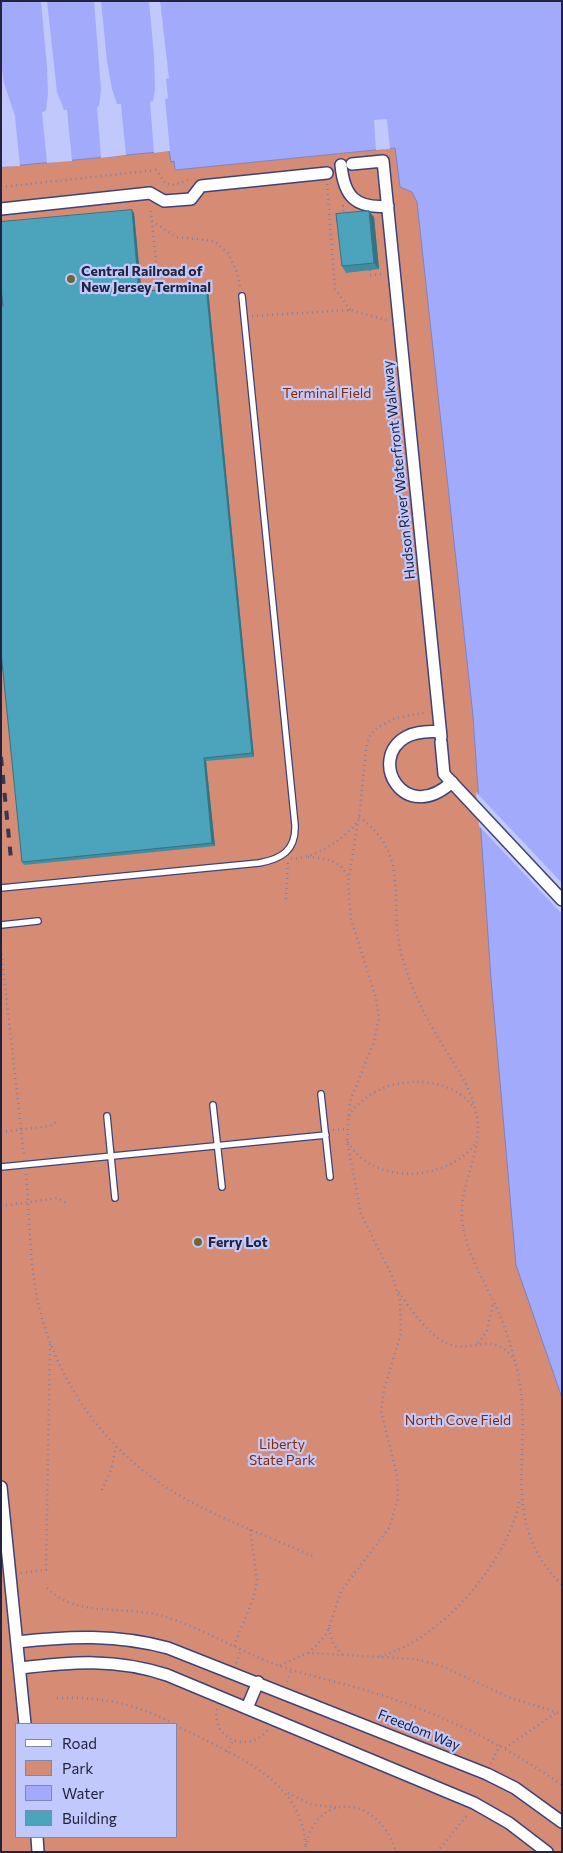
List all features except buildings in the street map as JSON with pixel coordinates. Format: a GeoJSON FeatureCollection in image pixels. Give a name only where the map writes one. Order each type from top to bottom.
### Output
{"type":"FeatureCollection","features":[{"type":"Feature","properties":{"kind":"street","name":"Hudson River Waterfront Walkway"},"geometry":{"type":"LineString","coordinates":[[1,209],[150,194],[164,201],[191,199],[202,186],[383,161],[444,774],[562,900]]}},
{"type":"Feature","properties":{"kind":"street"},"geometry":{"type":"LineString","coordinates":[[340,167],[344,186],[352,198],[366,206],[388,206]]}},
{"type":"Feature","properties":{"kind":"street"},"geometry":{"type":"LineString","coordinates":[[441,737],[412,734],[398,743],[391,754],[391,774],[404,792],[418,798],[432,796],[452,782]]}},
{"type":"Feature","properties":{"kind":"street"},"geometry":{"type":"LineString","coordinates":[[1,1487],[25,1723]]}},
{"type":"Feature","properties":{"kind":"street","name":"Freedom Way"},"geometry":{"type":"LineString","coordinates":[[17,1642],[80,1636],[134,1640],[182,1653],[487,1774],[514,1788],[562,1822]]}},
{"type":"Feature","properties":{"kind":"street"},"geometry":{"type":"LineString","coordinates":[[20,1668],[77,1662],[125,1664],[167,1675],[474,1803],[508,1823],[547,1852]]}},
{"type":"Feature","properties":{"kind":"street"},"geometry":{"type":"LineString","coordinates":[[247,1708],[258,1682]]}},
{"type":"Feature","properties":{"kind":"street"},"geometry":{"type":"LineString","coordinates":[[37,1838],[38,1852]]}},
{"type":"Feature","properties":{"kind":"lane"},"geometry":{"type":"LineString","coordinates":[[1,888],[272,861],[290,849],[294,842],[296,825],[242,296]]}},
{"type":"Feature","properties":{"kind":"lane"},"geometry":{"type":"LineString","coordinates":[[1,925],[38,921]]}},
{"type":"Feature","properties":{"kind":"lane"},"geometry":{"type":"LineString","coordinates":[[322,1094],[330,1177]]}},
{"type":"Feature","properties":{"kind":"lane"},"geometry":{"type":"LineString","coordinates":[[213,1105],[222,1187]]}},
{"type":"Feature","properties":{"kind":"lane"},"geometry":{"type":"LineString","coordinates":[[107,1116],[115,1198]]}},
{"type":"Feature","properties":{"kind":"lane"},"geometry":{"type":"LineString","coordinates":[[1,1168],[325,1133]]}},
{"type":"Feature","properties":{"kind":"path"},"geometry":{"type":"LineString","coordinates":[[340,167],[335,289],[350,310]]}},
{"type":"Feature","properties":{"kind":"path"},"geometry":{"type":"LineString","coordinates":[[1,187],[156,170],[166,184],[174,185]]}},
{"type":"Feature","properties":{"kind":"path"},"geometry":{"type":"LineString","coordinates":[[151,211],[159,294]]}},
{"type":"Feature","properties":{"kind":"path"},"geometry":{"type":"LineString","coordinates":[[152,220],[176,237],[214,241],[228,253],[237,272],[242,296]]}},
{"type":"Feature","properties":{"kind":"path"},"geometry":{"type":"LineString","coordinates":[[245,316],[350,310],[400,324]]}},
{"type":"Feature","properties":{"kind":"path"},"geometry":{"type":"LineString","coordinates":[[348,883],[359,817],[366,748],[373,730],[385,723],[407,715],[438,711]]}},
{"type":"Feature","properties":{"kind":"path"},"geometry":{"type":"LineString","coordinates":[[305,857],[323,850],[341,838],[353,828],[359,817]]}},
{"type":"Feature","properties":{"kind":"path"},"geometry":{"type":"LineString","coordinates":[[359,817],[382,842],[392,862],[397,884],[398,936],[404,964],[423,1011],[464,1080],[475,1109],[478,1126],[477,1142],[462,1198],[462,1222],[469,1249],[507,1334],[517,1368],[522,1410],[522,1512],[529,1535],[540,1558],[562,1585]]}},
{"type":"Feature","properties":{"kind":"path"},"geometry":{"type":"LineString","coordinates":[[272,861],[305,857],[327,859],[345,871],[352,925],[376,998],[379,1017],[374,1042],[353,1092],[348,1118],[347,1141],[361,1214],[397,1288],[417,1315],[439,1338],[453,1345],[490,1343],[501,1347],[510,1354],[517,1368]]}},
{"type":"Feature","properties":{"kind":"path"},"geometry":{"type":"LineString","coordinates":[[286,899],[287,859]]}},
{"type":"Feature","properties":{"kind":"path"},"geometry":{"type":"LineString","coordinates":[[1,949],[25,1165],[33,1272],[37,1297],[50,1341],[77,1397],[116,1447],[144,1472],[170,1490],[199,1506],[312,1556]]}},
{"type":"Feature","properties":{"kind":"path"},"geometry":{"type":"LineString","coordinates":[[348,1118],[358,1104],[374,1092],[413,1082],[434,1084],[453,1090],[466,1099],[475,1109]]}},
{"type":"Feature","properties":{"kind":"path"},"geometry":{"type":"LineString","coordinates":[[1,1132],[50,1126],[58,1121]]}},
{"type":"Feature","properties":{"kind":"path"},"geometry":{"type":"LineString","coordinates":[[325,1133],[347,1129]]}},
{"type":"Feature","properties":{"kind":"path"},"geometry":{"type":"LineString","coordinates":[[347,1141],[354,1151],[366,1161],[384,1170],[402,1174],[444,1167],[463,1156],[477,1142]]}},
{"type":"Feature","properties":{"kind":"path"},"geometry":{"type":"LineString","coordinates":[[1,1206],[58,1198],[66,1203]]}},
{"type":"Feature","properties":{"kind":"path"},"geometry":{"type":"LineString","coordinates":[[279,1666],[308,1652],[323,1639],[341,1591],[384,1537],[394,1518],[398,1499],[397,1476],[381,1411],[384,1389],[401,1333],[402,1311],[397,1288]]}},
{"type":"Feature","properties":{"kind":"path"},"geometry":{"type":"LineString","coordinates":[[477,1344],[487,1331],[492,1317],[492,1298]]}},
{"type":"Feature","properties":{"kind":"path"},"geometry":{"type":"LineString","coordinates":[[10,1575],[46,1570],[50,1341]]}},
{"type":"Feature","properties":{"kind":"path"},"geometry":{"type":"LineString","coordinates":[[102,1490],[111,1470],[116,1447]]}},
{"type":"Feature","properties":{"kind":"path"},"geometry":{"type":"LineString","coordinates":[[374,1657],[405,1646],[442,1621],[463,1601],[482,1578],[498,1552],[515,1516],[521,1489]]}},
{"type":"Feature","properties":{"kind":"path"},"geometry":{"type":"LineString","coordinates":[[234,1646],[257,1581],[250,1528]]}},
{"type":"Feature","properties":{"kind":"path"},"geometry":{"type":"LineString","coordinates":[[47,1588],[62,1600],[77,1606],[154,1613],[178,1621],[279,1666],[404,1703],[476,1733],[505,1748],[562,1785]]}},
{"type":"Feature","properties":{"kind":"path"},"geometry":{"type":"LineString","coordinates":[[329,1627],[333,1644],[344,1656]]}},
{"type":"Feature","properties":{"kind":"path"},"geometry":{"type":"LineString","coordinates":[[308,1652],[344,1656],[402,1658],[435,1663],[508,1697],[562,1714]]}},
{"type":"Feature","properties":{"kind":"path"},"geometry":{"type":"LineString","coordinates":[[57,1698],[87,1698],[121,1703],[151,1712],[171,1723]]}},
{"type":"Feature","properties":{"kind":"path"},"geometry":{"type":"LineString","coordinates":[[505,1748],[556,1713]]}},
{"type":"Feature","properties":{"kind":"path"},"geometry":{"type":"LineString","coordinates":[[178,1727],[256,1768],[284,1789],[313,1805],[362,1808],[379,1819],[392,1839],[396,1852]]}},
{"type":"Feature","properties":{"kind":"path"},"geometry":{"type":"LineString","coordinates":[[227,1752],[233,1741]]}},
{"type":"Feature","properties":{"kind":"path"},"geometry":{"type":"LineString","coordinates":[[284,1789],[300,1816],[305,1850]]}},
{"type":"Feature","properties":{"kind":"path"},"geometry":{"type":"LineString","coordinates":[[305,1850],[312,1832],[321,1818],[334,1809],[343,1807]]}},
{"type":"Feature","properties":{"kind":"green space","name":"Liberty State Park"},"geometry":{"type":"Polygon","coordinates":[[[396,148],[400,187],[412,192],[417,202],[473,716],[482,836],[562,1398],[562,1852],[1,1852],[1,167],[170,151],[171,161],[174,161],[175,170],[396,148]]]}},
{"type":"Feature","properties":{"kind":"water"},"geometry":{"type":"Polygon","coordinates":[[[1,1],[562,1],[562,1398],[516,1265],[491,979],[473,716],[417,202],[412,192],[400,187],[395,148],[175,170],[174,161],[171,162],[169,151],[1,167],[1,1]]]}},
{"type":"Feature","properties":{"kind":"pier"},"geometry":{"type":"Polygon","coordinates":[[[41,1],[47,1],[57,92],[64,110],[67,110],[72,161],[47,163],[42,112],[46,111],[48,93],[41,1]]]}},
{"type":"Feature","properties":{"kind":"pier"},"geometry":{"type":"Polygon","coordinates":[[[94,1],[101,1],[107,61],[112,89],[117,104],[121,104],[126,155],[101,158],[97,107],[99,106],[101,90],[94,1]]]}},
{"type":"Feature","properties":{"kind":"pier"},"geometry":{"type":"Polygon","coordinates":[[[149,1],[160,1],[169,78],[166,79],[168,98],[165,99],[170,151],[154,153],[150,102],[153,101],[155,89],[154,56],[149,1]]]}},
{"type":"Feature","properties":{"kind":"pier"},"geometry":{"type":"Polygon","coordinates":[[[1,62],[4,83],[15,116],[20,166],[1,167],[1,62]]]}},
{"type":"Feature","properties":{"kind":"pier"},"geometry":{"type":"Polygon","coordinates":[[[387,119],[390,149],[376,150],[374,120],[387,119]]]}},
{"type":"Feature","properties":{"kind":"pier"},"geometry":{"type":"Polygon","coordinates":[[[476,792],[562,883],[562,914],[479,826],[476,792]]]}},
{"type":"Feature","properties":{"kind":"railway"},"geometry":{"type":"LineString","coordinates":[[1,757],[11,859]]}},
{"type":"Feature","properties":{"kind":"place","name":"Central Railroad of New Jersey Terminal"},"geometry":{"type":"Point","coordinates":[71,279]}},
{"type":"Feature","properties":{"kind":"place","name":"Ferry Lot"},"geometry":{"type":"Point","coordinates":[198,1242]}},
{"type":"Feature","properties":{"kind":"park label","name":"Terminal Field"},"geometry":{"type":"Point","coordinates":[327,393]}},
{"type":"Feature","properties":{"kind":"park label","name":"North Cove Field"},"geometry":{"type":"Point","coordinates":[458,1420]}}]}
